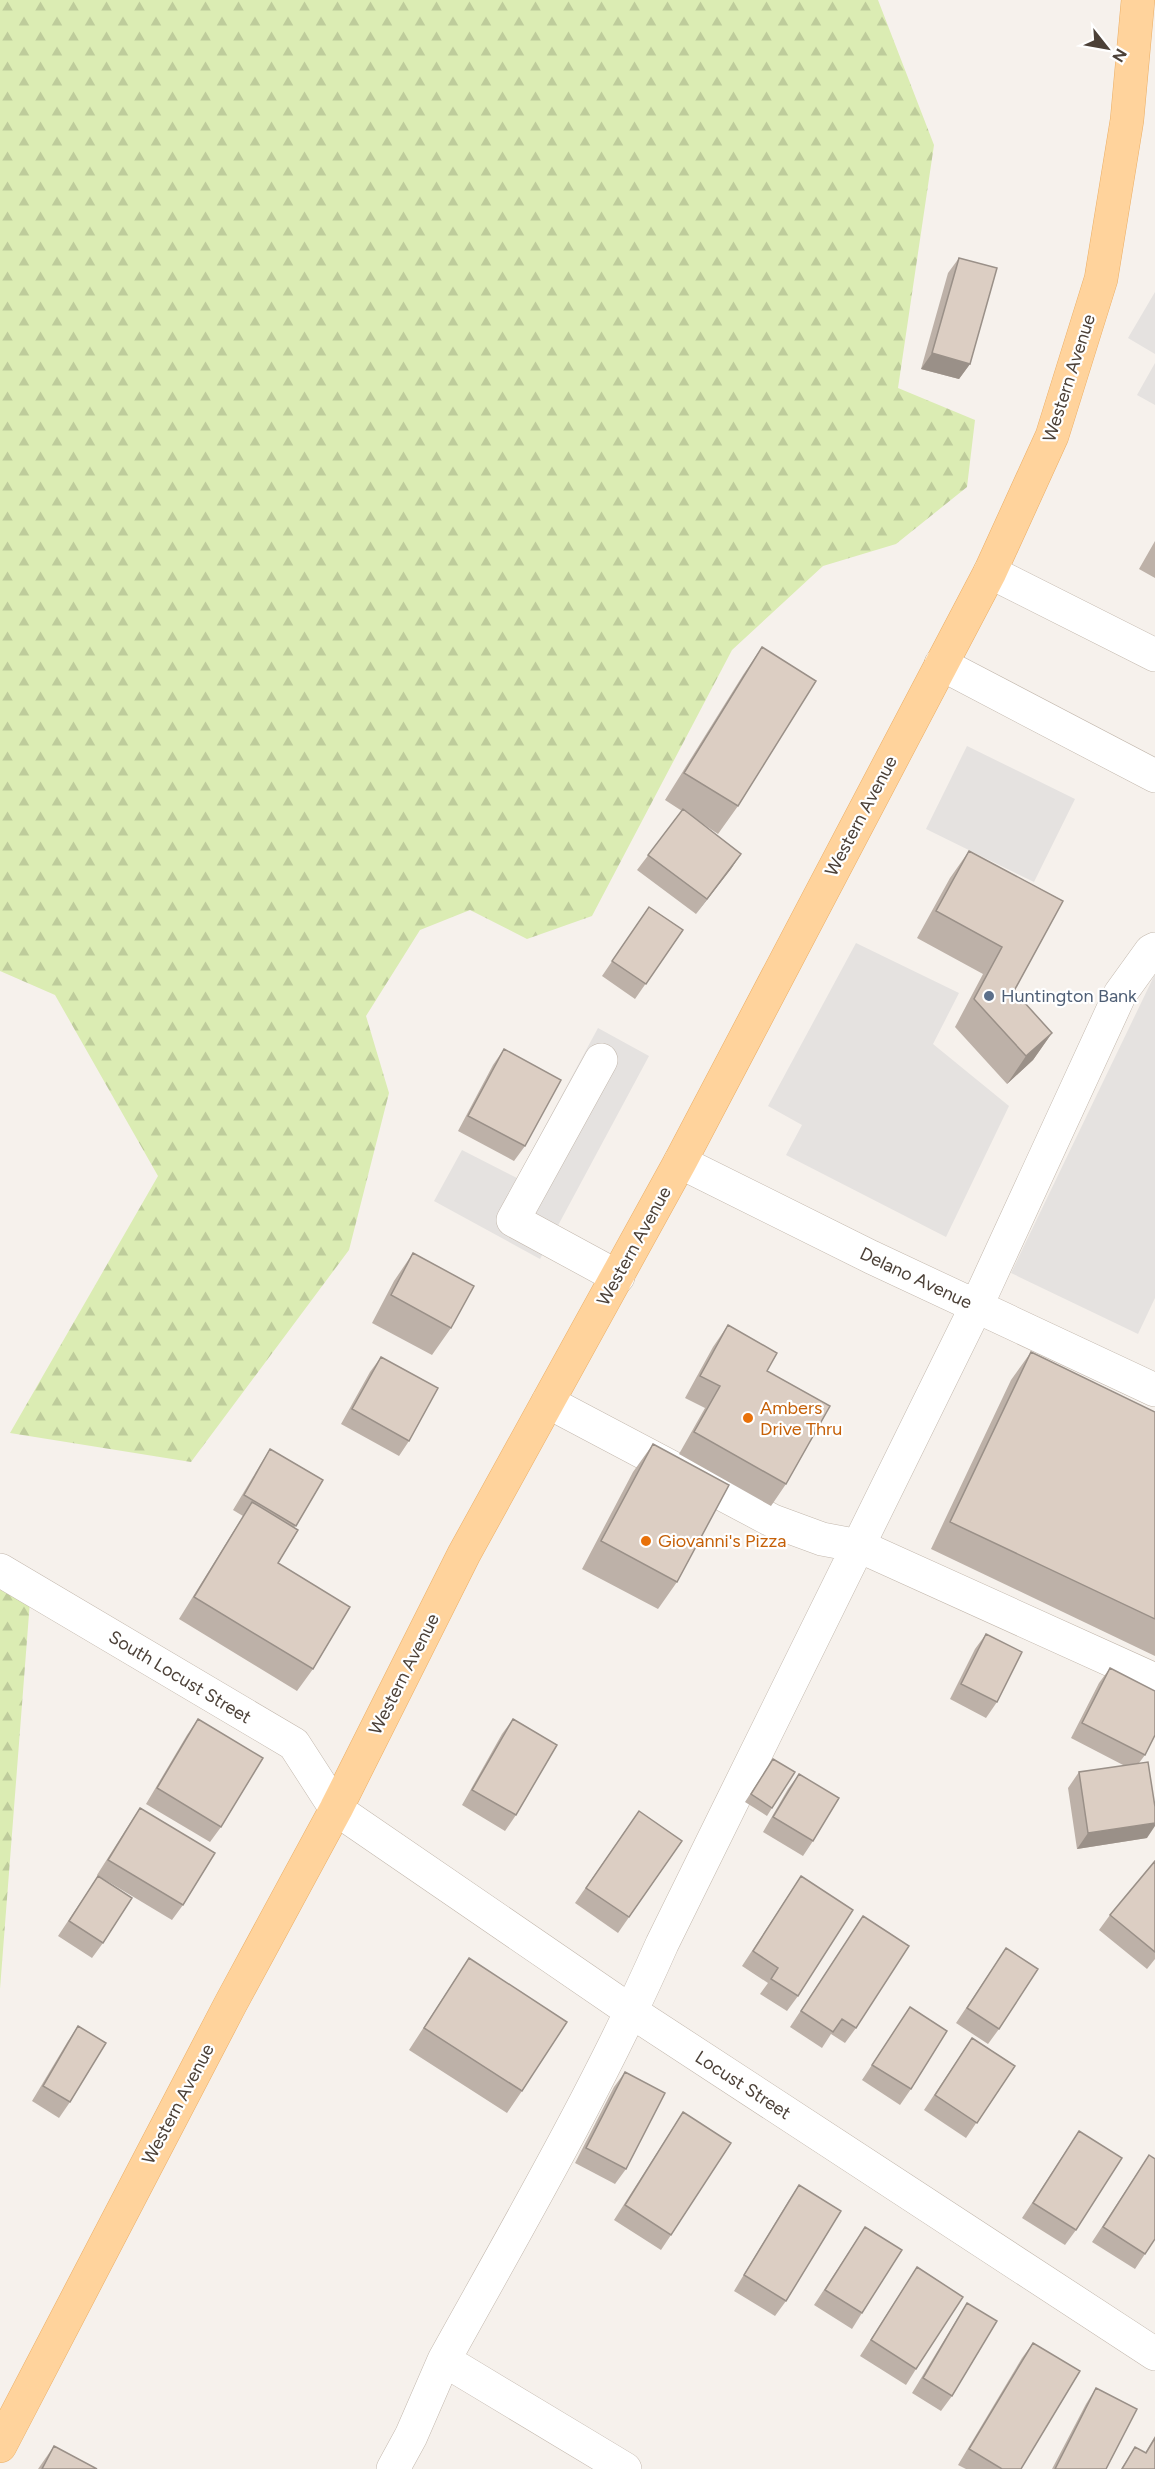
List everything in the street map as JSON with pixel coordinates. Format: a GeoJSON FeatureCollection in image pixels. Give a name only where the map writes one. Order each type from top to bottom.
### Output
{"type":"FeatureCollection","features":[{"type":"Feature","properties":{"kind":"main road","name":"Western Avenue"},"geometry":{"type":"LineString","coordinates":[[0,2446],[231,2003],[336,1809],[464,1554],[680,1162],[990,572],[1052,436],[1101,279],[1127,120],[1137,0]]}},
{"type":"Feature","properties":{"kind":"street"},"geometry":{"type":"LineString","coordinates":[[990,572],[1155,654]]}},
{"type":"Feature","properties":{"kind":"street"},"geometry":{"type":"LineString","coordinates":[[941,664],[1155,776]]}},
{"type":"Feature","properties":{"kind":"street"},"geometry":{"type":"LineString","coordinates":[[393,2469],[411,2436],[444,2360],[547,2174],[632,2012],[662,1944],[976,1306],[1120,994],[1151,951],[1155,949]]}},
{"type":"Feature","properties":{"kind":"street"},"geometry":{"type":"LineString","coordinates":[[601,1060],[513,1220],[618,1277]]}},
{"type":"Feature","properties":{"kind":"street","name":"Delano Avenue"},"geometry":{"type":"LineString","coordinates":[[680,1162],[871,1257],[1155,1390]]}},
{"type":"Feature","properties":{"kind":"street"},"geometry":{"type":"LineString","coordinates":[[548,1402],[773,1521],[822,1539],[858,1546],[1155,1680]]}},
{"type":"Feature","properties":{"kind":"street","name":"South Locust Street"},"geometry":{"type":"LineString","coordinates":[[0,1570],[294,1744],[336,1809]]}},
{"type":"Feature","properties":{"kind":"street","name":"Locust Street"},"geometry":{"type":"LineString","coordinates":[[336,1809],[632,2012],[1155,2354]]}},
{"type":"Feature","properties":{"kind":"street"},"geometry":{"type":"LineString","coordinates":[[444,2360],[625,2469]]}},
{"type":"Feature","properties":{"kind":"green space"},"geometry":{"type":"Polygon","coordinates":[[[0,0],[878,0],[934,145],[898,388],[975,420],[967,487],[896,544],[823,566],[732,650],[592,916],[527,939],[470,910],[420,930],[366,1016],[389,1093],[349,1250],[191,1462],[10,1433],[158,1176],[55,995],[0,971],[0,0]]]}},
{"type":"Feature","properties":{"kind":"green space"},"geometry":{"type":"Polygon","coordinates":[[[0,1570],[31,1588],[0,1989],[0,1570]]]}},
{"type":"Feature","properties":{"kind":"shaded area"},"geometry":{"type":"Polygon","coordinates":[[[1155,292],[1155,354],[1128,338],[1155,292]]]}},
{"type":"Feature","properties":{"kind":"shaded area"},"geometry":{"type":"Polygon","coordinates":[[[1155,363],[1155,405],[1137,395],[1155,363]]]}},
{"type":"Feature","properties":{"kind":"shaded area"},"geometry":{"type":"Polygon","coordinates":[[[967,746],[1075,799],[1034,882],[926,829],[967,746]]]}},
{"type":"Feature","properties":{"kind":"shaded area"},"geometry":{"type":"Polygon","coordinates":[[[856,943],[959,993],[933,1044],[1009,1106],[946,1237],[786,1155],[802,1125],[768,1106],[856,943]]]}},
{"type":"Feature","properties":{"kind":"shaded area"},"geometry":{"type":"Polygon","coordinates":[[[1155,974],[1155,1298],[1138,1334],[1011,1273],[1155,974]]]}},
{"type":"Feature","properties":{"kind":"shaded area"},"geometry":{"type":"Polygon","coordinates":[[[598,1028],[649,1056],[540,1259],[434,1201],[462,1150],[517,1178],[598,1028]]]}},
{"type":"Feature","properties":{"kind":"building"},"geometry":{"type":"Polygon","coordinates":[[[959,258],[997,268],[970,364],[932,353],[959,258]]]}},
{"type":"Feature","properties":{"kind":"building"},"geometry":{"type":"Polygon","coordinates":[[[762,647],[816,681],[738,806],[684,773],[762,647]]]}},
{"type":"Feature","properties":{"kind":"building"},"geometry":{"type":"Polygon","coordinates":[[[683,809],[741,854],[707,899],[648,855],[683,809]]]}},
{"type":"Feature","properties":{"kind":"building"},"geometry":{"type":"Polygon","coordinates":[[[969,851],[1063,901],[1014,991],[1052,1033],[1026,1056],[974,999],[1002,947],[936,911],[969,851]]]}},
{"type":"Feature","properties":{"kind":"building"},"geometry":{"type":"Polygon","coordinates":[[[649,907],[683,930],[646,984],[612,961],[649,907]]]}},
{"type":"Feature","properties":{"kind":"building"},"geometry":{"type":"Polygon","coordinates":[[[504,1049],[561,1080],[525,1146],[468,1116],[504,1049]]]}},
{"type":"Feature","properties":{"kind":"building"},"geometry":{"type":"Polygon","coordinates":[[[413,1253],[474,1286],[451,1328],[391,1295],[413,1253]]]}},
{"type":"Feature","properties":{"kind":"building","name":"Ambers Drive Thru"},"geometry":{"type":"Polygon","coordinates":[[[728,1325],[777,1353],[767,1371],[830,1406],[786,1484],[694,1432],[720,1386],[700,1376],[728,1325]]]}},
{"type":"Feature","properties":{"kind":"building"},"geometry":{"type":"Polygon","coordinates":[[[1031,1352],[1155,1412],[1155,1619],[950,1522],[1031,1352]]]}},
{"type":"Feature","properties":{"kind":"building"},"geometry":{"type":"Polygon","coordinates":[[[381,1357],[438,1388],[409,1441],[352,1409],[381,1357]]]}},
{"type":"Feature","properties":{"kind":"building","name":"Giovanni's Pizza"},"geometry":{"type":"Polygon","coordinates":[[[653,1444],[729,1485],[677,1582],[601,1541],[653,1444]]]}},
{"type":"Feature","properties":{"kind":"building"},"geometry":{"type":"Polygon","coordinates":[[[270,1449],[323,1480],[296,1526],[244,1495],[270,1449]]]}},
{"type":"Feature","properties":{"kind":"building"},"geometry":{"type":"Polygon","coordinates":[[[252,1502],[298,1530],[278,1563],[350,1607],[313,1669],[194,1597],[252,1502]]]}},
{"type":"Feature","properties":{"kind":"building"},"geometry":{"type":"Polygon","coordinates":[[[986,1634],[1022,1652],[997,1702],[961,1684],[986,1634]]]}},
{"type":"Feature","properties":{"kind":"building"},"geometry":{"type":"Polygon","coordinates":[[[1110,1668],[1155,1691],[1155,1735],[1145,1755],[1082,1723],[1110,1668]]]}},
{"type":"Feature","properties":{"kind":"building"},"geometry":{"type":"Polygon","coordinates":[[[198,1719],[263,1758],[221,1827],[157,1788],[198,1719]]]}},
{"type":"Feature","properties":{"kind":"building"},"geometry":{"type":"Polygon","coordinates":[[[513,1719],[557,1745],[516,1815],[472,1790],[513,1719]]]}},
{"type":"Feature","properties":{"kind":"building"},"geometry":{"type":"Polygon","coordinates":[[[773,1759],[795,1772],[772,1808],[751,1794],[773,1759]]]}},
{"type":"Feature","properties":{"kind":"building"},"geometry":{"type":"Polygon","coordinates":[[[1148,1762],[1155,1807],[1155,1823],[1088,1833],[1079,1772],[1148,1762]]]}},
{"type":"Feature","properties":{"kind":"building"},"geometry":{"type":"Polygon","coordinates":[[[799,1774],[839,1798],[813,1841],[773,1817],[799,1774]]]}},
{"type":"Feature","properties":{"kind":"building"},"geometry":{"type":"Polygon","coordinates":[[[140,1808],[215,1853],[183,1905],[108,1860],[140,1808]]]}},
{"type":"Feature","properties":{"kind":"building"},"geometry":{"type":"Polygon","coordinates":[[[639,1811],[682,1841],[629,1917],[586,1888],[639,1811]]]}},
{"type":"Feature","properties":{"kind":"building"},"geometry":{"type":"Polygon","coordinates":[[[1155,1861],[1155,1952],[1110,1915],[1155,1861]]]}},
{"type":"Feature","properties":{"kind":"building"},"geometry":{"type":"Polygon","coordinates":[[[98,1876],[132,1898],[103,1943],[69,1921],[98,1876]]]}},
{"type":"Feature","properties":{"kind":"building"},"geometry":{"type":"Polygon","coordinates":[[[801,1876],[853,1910],[798,1996],[771,1979],[778,1968],[753,1951],[801,1876]]]}},
{"type":"Feature","properties":{"kind":"building"},"geometry":{"type":"Polygon","coordinates":[[[863,1916],[909,1946],[856,2028],[842,2019],[833,2032],[801,2011],[863,1916]]]}},
{"type":"Feature","properties":{"kind":"building"},"geometry":{"type":"Polygon","coordinates":[[[1006,1948],[1038,1969],[999,2029],[967,2008],[1006,1948]]]}},
{"type":"Feature","properties":{"kind":"building"},"geometry":{"type":"Polygon","coordinates":[[[469,1958],[567,2022],[522,2091],[424,2028],[469,1958]]]}},
{"type":"Feature","properties":{"kind":"building"},"geometry":{"type":"Polygon","coordinates":[[[910,2007],[947,2031],[911,2089],[872,2065],[910,2007]]]}},
{"type":"Feature","properties":{"kind":"building"},"geometry":{"type":"Polygon","coordinates":[[[78,2026],[106,2043],[70,2102],[43,2086],[78,2026]]]}},
{"type":"Feature","properties":{"kind":"building"},"geometry":{"type":"Polygon","coordinates":[[[972,2038],[1015,2066],[977,2123],[935,2095],[972,2038]]]}},
{"type":"Feature","properties":{"kind":"building"},"geometry":{"type":"Polygon","coordinates":[[[625,2072],[665,2093],[626,2169],[586,2148],[625,2072]]]}},
{"type":"Feature","properties":{"kind":"building"},"geometry":{"type":"Polygon","coordinates":[[[683,2112],[731,2143],[671,2235],[625,2205],[683,2112]]]}},
{"type":"Feature","properties":{"kind":"building"},"geometry":{"type":"Polygon","coordinates":[[[1079,2131],[1122,2158],[1076,2230],[1033,2203],[1079,2131]]]}},
{"type":"Feature","properties":{"kind":"building"},"geometry":{"type":"Polygon","coordinates":[[[1149,2155],[1155,2159],[1155,2239],[1145,2254],[1103,2227],[1149,2155]]]}},
{"type":"Feature","properties":{"kind":"building"},"geometry":{"type":"Polygon","coordinates":[[[799,2185],[841,2211],[786,2301],[744,2275],[799,2185]]]}},
{"type":"Feature","properties":{"kind":"building"},"geometry":{"type":"Polygon","coordinates":[[[865,2227],[902,2250],[862,2313],[825,2290],[865,2227]]]}},
{"type":"Feature","properties":{"kind":"building"},"geometry":{"type":"Polygon","coordinates":[[[917,2267],[963,2297],[916,2369],[871,2340],[917,2267]]]}},
{"type":"Feature","properties":{"kind":"building"},"geometry":{"type":"Polygon","coordinates":[[[967,2303],[997,2321],[952,2396],[923,2378],[967,2303]]]}},
{"type":"Feature","properties":{"kind":"building"},"geometry":{"type":"Polygon","coordinates":[[[1033,2343],[1080,2371],[1021,2469],[1002,2469],[969,2449],[1033,2343]]]}},
{"type":"Feature","properties":{"kind":"building"},"geometry":{"type":"Polygon","coordinates":[[[1096,2388],[1137,2409],[1106,2469],[1055,2469],[1096,2388]]]}},
{"type":"Feature","properties":{"kind":"building"},"geometry":{"type":"Polygon","coordinates":[[[1155,2438],[1155,2469],[1122,2469],[1135,2447],[1146,2453],[1155,2438]]]}},
{"type":"Feature","properties":{"kind":"building"},"geometry":{"type":"Polygon","coordinates":[[[54,2446],[97,2469],[42,2469],[54,2446]]]}},
{"type":"Feature","properties":{"kind":"place","name":"Huntington Bank"},"geometry":{"type":"Point","coordinates":[989,996]}},
{"type":"Feature","properties":{"kind":"place","name":"Ambers Drive Thru"},"geometry":{"type":"Point","coordinates":[748,1418]}},
{"type":"Feature","properties":{"kind":"place","name":"Giovanni's Pizza"},"geometry":{"type":"Point","coordinates":[646,1541]}}]}
